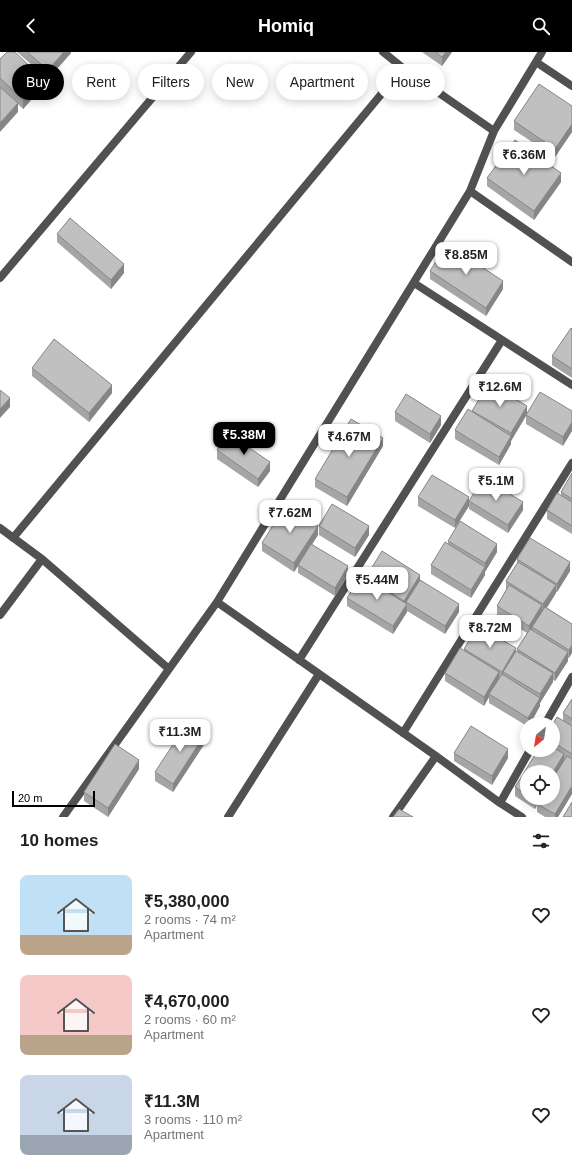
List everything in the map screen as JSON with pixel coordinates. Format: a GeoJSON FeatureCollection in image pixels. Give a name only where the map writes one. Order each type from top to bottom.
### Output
{"type":"FeatureCollection","features":[{"type":"Feature","properties":{"kind":"street"},"geometry":{"type":"LineString","coordinates":[[0,278],[190,52]]}},
{"type":"Feature","properties":{"kind":"street"},"geometry":{"type":"LineString","coordinates":[[383,52],[398,64]]}},
{"type":"Feature","properties":{"kind":"street"},"geometry":{"type":"LineString","coordinates":[[63,817],[217,602],[470,191],[494,131],[542,52]]}},
{"type":"Feature","properties":{"kind":"street"},"geometry":{"type":"LineString","coordinates":[[536,62],[572,86]]}},
{"type":"Feature","properties":{"kind":"street"},"geometry":{"type":"LineString","coordinates":[[445,97],[494,131]]}},
{"type":"Feature","properties":{"kind":"street"},"geometry":{"type":"LineString","coordinates":[[13,538],[376,100]]}},
{"type":"Feature","properties":{"kind":"street"},"geometry":{"type":"LineString","coordinates":[[470,191],[572,262]]}},
{"type":"Feature","properties":{"kind":"street"},"geometry":{"type":"LineString","coordinates":[[414,283],[572,385]]}},
{"type":"Feature","properties":{"kind":"street"},"geometry":{"type":"LineString","coordinates":[[300,660],[502,340]]}},
{"type":"Feature","properties":{"kind":"street"},"geometry":{"type":"LineString","coordinates":[[403,733],[572,464]]}},
{"type":"Feature","properties":{"kind":"street"},"geometry":{"type":"LineString","coordinates":[[0,528],[42,559],[169,669]]}},
{"type":"Feature","properties":{"kind":"street"},"geometry":{"type":"LineString","coordinates":[[0,615],[42,559]]}},
{"type":"Feature","properties":{"kind":"street"},"geometry":{"type":"LineString","coordinates":[[217,602],[436,756],[500,803],[522,817]]}},
{"type":"Feature","properties":{"kind":"street"},"geometry":{"type":"LineString","coordinates":[[228,817],[319,674]]}},
{"type":"Feature","properties":{"kind":"street"},"geometry":{"type":"LineString","coordinates":[[549,717],[572,677]]}},
{"type":"Feature","properties":{"kind":"street"},"geometry":{"type":"LineString","coordinates":[[393,817],[436,756]]}},
{"type":"Feature","properties":{"kind":"street"},"geometry":{"type":"LineString","coordinates":[[500,803],[526,757]]}},
{"type":"Feature","properties":{"kind":"building"},"geometry":{"type":"Polygon","coordinates":[[[7,52],[15,52],[27,64],[12,64],[12,89],[0,78],[0,59],[7,52]]]}},
{"type":"Feature","properties":{"kind":"building"},"geometry":{"type":"Polygon","coordinates":[[[27,52],[64,52],[53,64],[41,64],[27,52]]]}},
{"type":"Feature","properties":{"kind":"building"},"geometry":{"type":"Polygon","coordinates":[[[435,52],[446,52],[442,57],[435,52]]]}},
{"type":"Feature","properties":{"kind":"building"},"geometry":{"type":"Polygon","coordinates":[[[539,84],[572,106],[572,124],[555,149],[514,121],[539,84]]]}},
{"type":"Feature","properties":{"kind":"building"},"geometry":{"type":"Polygon","coordinates":[[[0,87],[12,98],[12,100],[18,103],[0,123],[0,87]]]}},
{"type":"Feature","properties":{"kind":"building"},"geometry":{"type":"Polygon","coordinates":[[[515,140],[561,173],[534,211],[487,178],[515,140]]]}},
{"type":"Feature","properties":{"kind":"building"},"geometry":{"type":"Polygon","coordinates":[[[70,218],[124,264],[111,280],[57,234],[70,218]]]}},
{"type":"Feature","properties":{"kind":"building"},"geometry":{"type":"Polygon","coordinates":[[[447,244],[503,281],[486,308],[430,271],[447,244]]]}},
{"type":"Feature","properties":{"kind":"building"},"geometry":{"type":"Polygon","coordinates":[[[571,328],[572,329],[572,369],[552,356],[571,328]]]}},
{"type":"Feature","properties":{"kind":"building"},"geometry":{"type":"Polygon","coordinates":[[[54,339],[112,385],[89,413],[32,368],[54,339]]]}},
{"type":"Feature","properties":{"kind":"building"},"geometry":{"type":"Polygon","coordinates":[[[489,383],[527,406],[511,433],[472,411],[489,383]]]}},
{"type":"Feature","properties":{"kind":"building"},"geometry":{"type":"Polygon","coordinates":[[[0,390],[10,398],[0,409],[0,390]]]}},
{"type":"Feature","properties":{"kind":"building"},"geometry":{"type":"Polygon","coordinates":[[[540,392],[572,411],[572,422],[563,437],[526,415],[540,392]]]}},
{"type":"Feature","properties":{"kind":"building"},"geometry":{"type":"Polygon","coordinates":[[[406,394],[441,416],[430,434],[395,412],[406,394]]]}},
{"type":"Feature","properties":{"kind":"building"},"geometry":{"type":"Polygon","coordinates":[[[468,409],[511,436],[499,457],[455,430],[468,409]]]}},
{"type":"Feature","properties":{"kind":"building"},"geometry":{"type":"Polygon","coordinates":[[[351,419],[383,438],[347,497],[315,479],[351,419]]]}},
{"type":"Feature","properties":{"kind":"building"},"geometry":{"type":"Polygon","coordinates":[[[229,434],[270,462],[258,479],[217,450],[229,434]]]}},
{"type":"Feature","properties":{"kind":"building"},"geometry":{"type":"Polygon","coordinates":[[[572,473],[572,499],[561,492],[572,473]]]}},
{"type":"Feature","properties":{"kind":"building"},"geometry":{"type":"Polygon","coordinates":[[[432,475],[469,497],[455,520],[418,497],[432,475]]]}},
{"type":"Feature","properties":{"kind":"building"},"geometry":{"type":"Polygon","coordinates":[[[483,478],[523,502],[508,525],[469,501],[483,478]]]}},
{"type":"Feature","properties":{"kind":"building"},"geometry":{"type":"Polygon","coordinates":[[[557,493],[572,502],[572,526],[547,510],[557,493]]]}},
{"type":"Feature","properties":{"kind":"building"},"geometry":{"type":"Polygon","coordinates":[[[332,504],[369,526],[355,548],[319,526],[332,504]]]}},
{"type":"Feature","properties":{"kind":"building"},"geometry":{"type":"Polygon","coordinates":[[[285,506],[318,526],[294,563],[262,543],[285,506]]]}},
{"type":"Feature","properties":{"kind":"building"},"geometry":{"type":"Polygon","coordinates":[[[460,521],[497,544],[485,563],[448,541],[460,521]]]}},
{"type":"Feature","properties":{"kind":"building"},"geometry":{"type":"Polygon","coordinates":[[[530,538],[570,562],[557,584],[517,559],[530,538]]]}},
{"type":"Feature","properties":{"kind":"building"},"geometry":{"type":"Polygon","coordinates":[[[445,542],[485,567],[471,590],[431,565],[445,542]]]}},
{"type":"Feature","properties":{"kind":"building"},"geometry":{"type":"Polygon","coordinates":[[[311,544],[348,566],[335,588],[298,565],[311,544]]]}},
{"type":"Feature","properties":{"kind":"building"},"geometry":{"type":"Polygon","coordinates":[[[382,551],[420,575],[404,601],[366,577],[382,551]]]}},
{"type":"Feature","properties":{"kind":"building"},"geometry":{"type":"Polygon","coordinates":[[[518,562],[556,585],[543,604],[506,581],[518,562]]]}},
{"type":"Feature","properties":{"kind":"building"},"geometry":{"type":"Polygon","coordinates":[[[361,576],[407,604],[393,626],[347,598],[361,576]]]}},
{"type":"Feature","properties":{"kind":"building"},"geometry":{"type":"Polygon","coordinates":[[[420,580],[459,604],[445,626],[406,602],[420,580]]]}},
{"type":"Feature","properties":{"kind":"building"},"geometry":{"type":"Polygon","coordinates":[[[509,585],[542,605],[529,626],[497,606],[509,585]]]}},
{"type":"Feature","properties":{"kind":"building"},"geometry":{"type":"Polygon","coordinates":[[[545,607],[572,624],[572,645],[569,650],[532,627],[545,607]]]}},
{"type":"Feature","properties":{"kind":"building"},"geometry":{"type":"Polygon","coordinates":[[[478,626],[516,648],[502,672],[464,649],[478,626]]]}},
{"type":"Feature","properties":{"kind":"building"},"geometry":{"type":"Polygon","coordinates":[[[530,629],[568,652],[555,673],[517,649],[530,629]]]}},
{"type":"Feature","properties":{"kind":"building"},"geometry":{"type":"Polygon","coordinates":[[[460,648],[499,672],[484,697],[445,673],[460,648]]]}},
{"type":"Feature","properties":{"kind":"building"},"geometry":{"type":"Polygon","coordinates":[[[516,651],[553,673],[540,694],[503,672],[516,651]]]}},
{"type":"Feature","properties":{"kind":"building"},"geometry":{"type":"Polygon","coordinates":[[[502,674],[540,698],[529,717],[526,717],[489,694],[502,674]]]}},
{"type":"Feature","properties":{"kind":"building"},"geometry":{"type":"Polygon","coordinates":[[[572,699],[572,719],[563,713],[572,699]]]}},
{"type":"Feature","properties":{"kind":"building"},"geometry":{"type":"Polygon","coordinates":[[[560,719],[572,726],[572,754],[560,746],[560,719]]]}},
{"type":"Feature","properties":{"kind":"building"},"geometry":{"type":"Polygon","coordinates":[[[187,723],[205,734],[173,784],[155,772],[187,723]]]}},
{"type":"Feature","properties":{"kind":"building"},"geometry":{"type":"Polygon","coordinates":[[[471,726],[508,749],[492,776],[454,753],[471,726]]]}},
{"type":"Feature","properties":{"kind":"building"},"geometry":{"type":"Polygon","coordinates":[[[115,744],[139,760],[108,808],[84,792],[115,744]]]}},
{"type":"Feature","properties":{"kind":"building"},"geometry":{"type":"Polygon","coordinates":[[[560,751],[564,754],[557,765],[529,765],[534,757],[560,757],[560,751]]]}},
{"type":"Feature","properties":{"kind":"building"},"geometry":{"type":"Polygon","coordinates":[[[567,756],[572,759],[572,786],[555,814],[539,805],[560,805],[560,767],[567,756]]]}},
{"type":"Feature","properties":{"kind":"building"},"geometry":{"type":"Polygon","coordinates":[[[520,779],[520,790],[515,787],[520,779]]]}},
{"type":"Feature","properties":{"kind":"building"},"geometry":{"type":"Polygon","coordinates":[[[572,802],[572,817],[563,817],[572,802]]]}},
{"type":"Feature","properties":{"kind":"building"},"geometry":{"type":"Polygon","coordinates":[[[399,809],[413,817],[393,817],[399,809]]]}}]}
